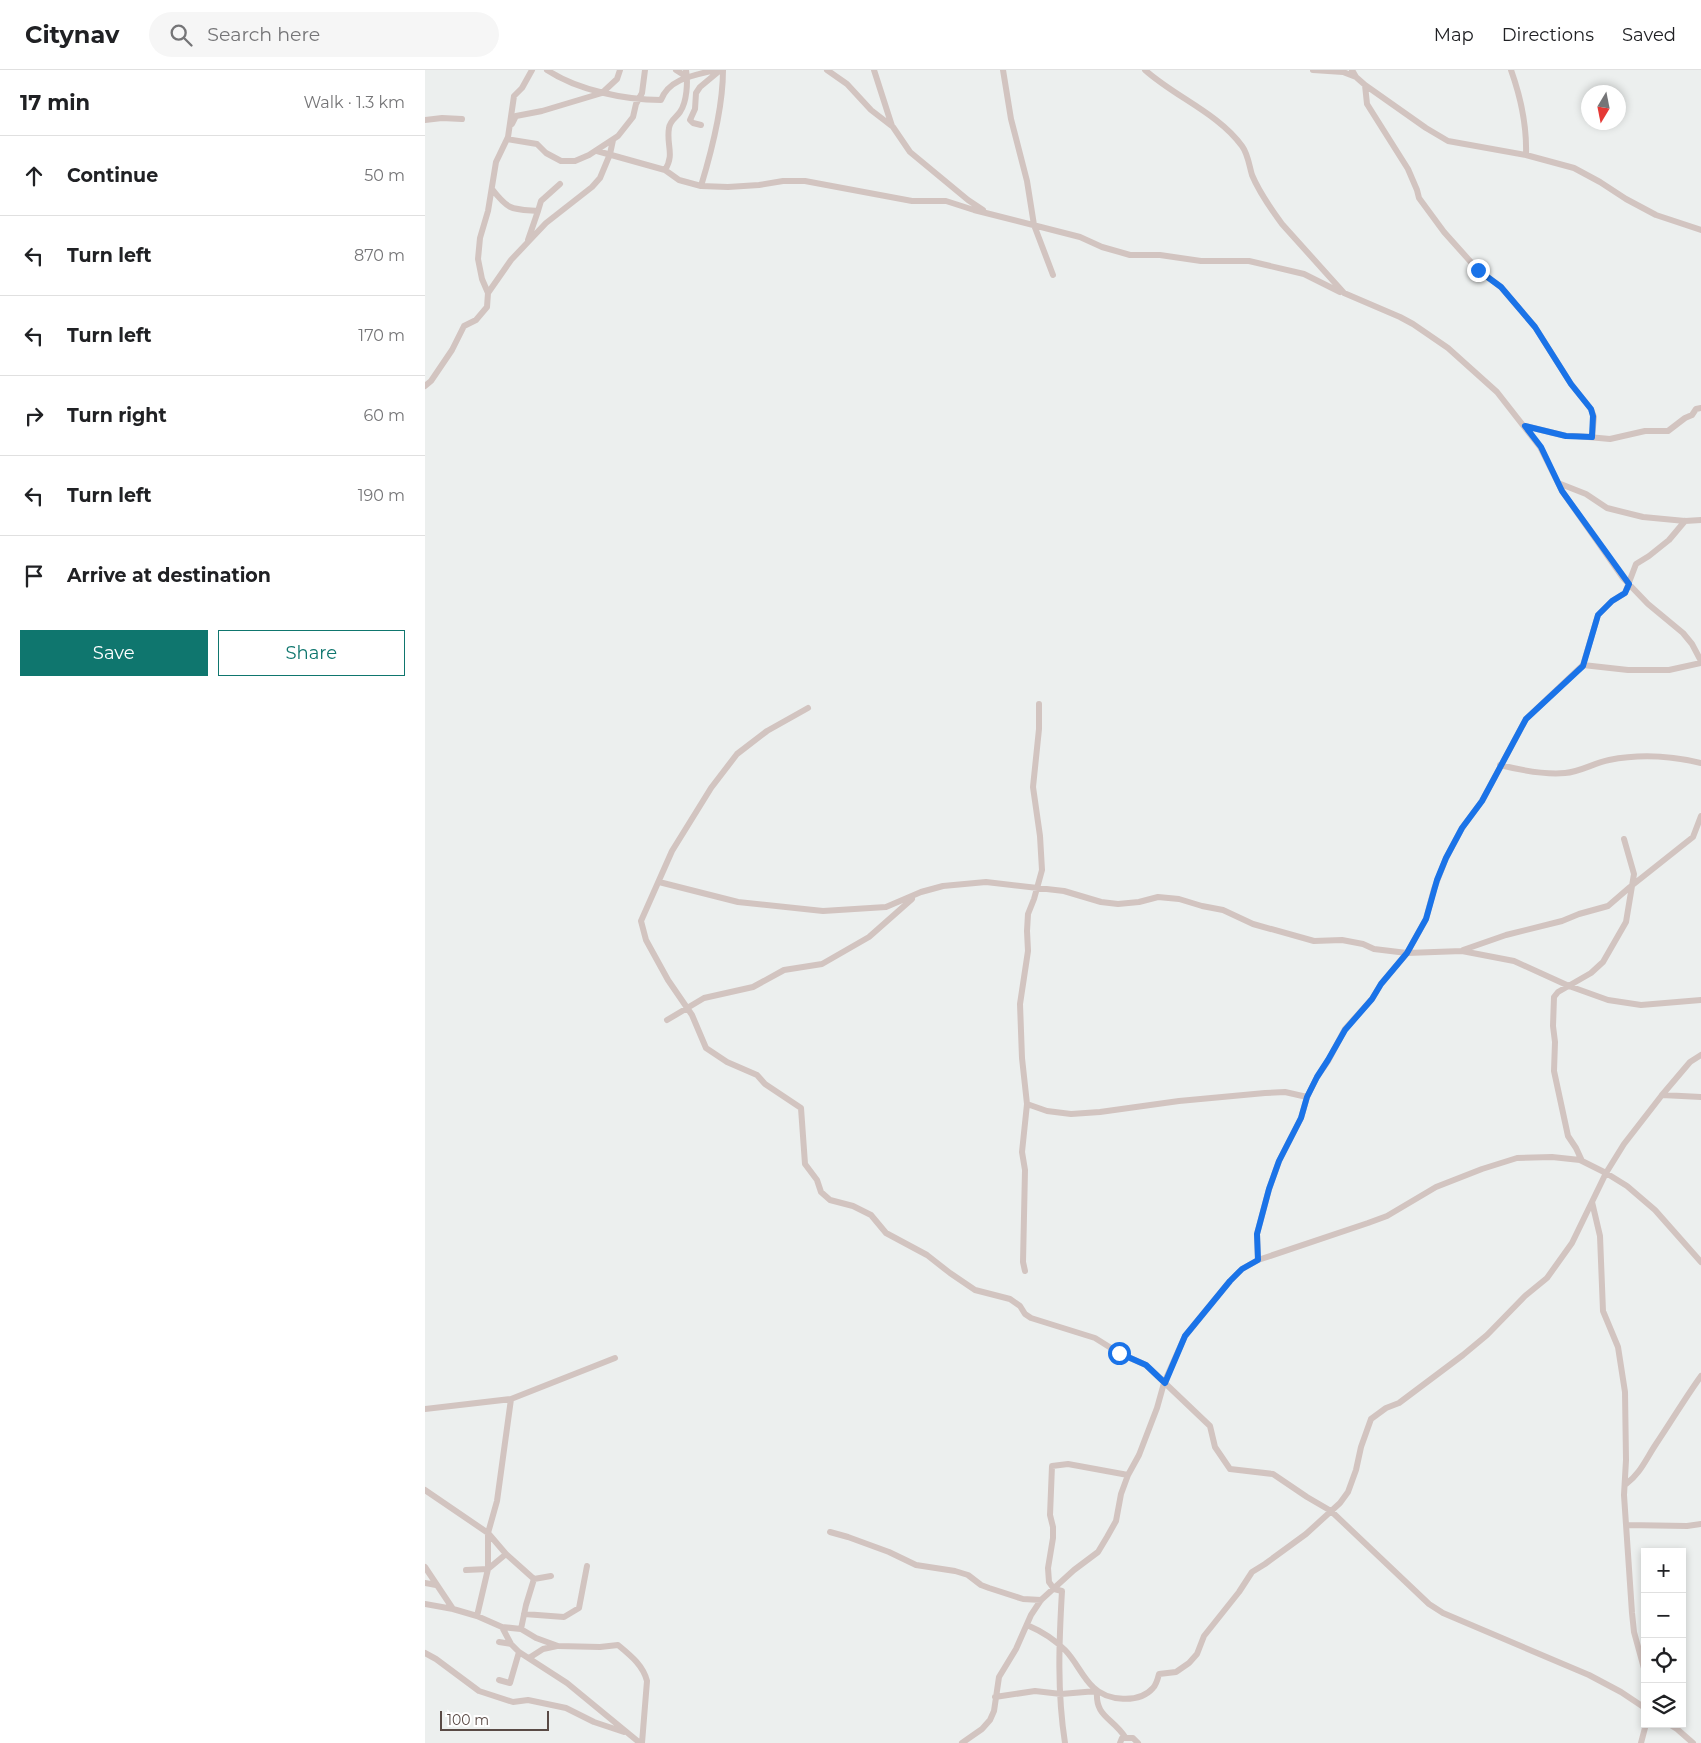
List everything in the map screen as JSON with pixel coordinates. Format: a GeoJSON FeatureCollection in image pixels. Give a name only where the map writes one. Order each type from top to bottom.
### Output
{"type":"FeatureCollection","features":[{"type":"Feature","properties":{"kind":"street"},"geometry":{"type":"LineString","coordinates":[[425,386],[457,342],[464,326],[476,320],[487,307],[488,293],[482,279],[478,259],[480,238],[488,211],[496,162],[507,139],[514,96],[522,88],[532,70]]}},
{"type":"Feature","properties":{"kind":"street"},"geometry":{"type":"LineString","coordinates":[[547,70],[576,85],[601,93],[661,100],[666,90],[690,70]]}},
{"type":"Feature","properties":{"kind":"street"},"geometry":{"type":"LineString","coordinates":[[509,129],[516,116],[542,111],[601,93],[617,79],[620,70]]}},
{"type":"Feature","properties":{"kind":"street"},"geometry":{"type":"LineString","coordinates":[[507,139],[537,144],[549,155],[561,161],[575,161],[597,151],[619,136],[633,117],[636,104],[640,98],[645,70]]}},
{"type":"Feature","properties":{"kind":"street"},"geometry":{"type":"LineString","coordinates":[[676,70],[686,74],[716,70]]}},
{"type":"Feature","properties":{"kind":"street"},"geometry":{"type":"LineString","coordinates":[[701,125],[690,120],[695,109],[696,93],[700,86],[721,70]]}},
{"type":"Feature","properties":{"kind":"street"},"geometry":{"type":"LineString","coordinates":[[701,186],[723,86],[721,70]]}},
{"type":"Feature","properties":{"kind":"street"},"geometry":{"type":"LineString","coordinates":[[827,70],[847,84],[871,110],[893,127]]}},
{"type":"Feature","properties":{"kind":"street"},"geometry":{"type":"LineString","coordinates":[[874,70],[893,127],[910,152],[968,200],[989,214]]}},
{"type":"Feature","properties":{"kind":"street"},"geometry":{"type":"LineString","coordinates":[[1003,70],[1011,119],[1027,181],[1034,225],[1053,275]]}},
{"type":"Feature","properties":{"kind":"street"},"geometry":{"type":"LineString","coordinates":[[1145,70],[1173,92],[1212,118],[1241,144],[1245,150],[1257,185],[1282,224],[1344,293]]}},
{"type":"Feature","properties":{"kind":"street"},"geometry":{"type":"LineString","coordinates":[[1313,70],[1343,72],[1356,77]]}},
{"type":"Feature","properties":{"kind":"street"},"geometry":{"type":"LineString","coordinates":[[1352,70],[1356,77],[1365,85],[1426,128],[1449,141],[1526,155],[1574,168],[1600,182],[1626,200],[1656,215],[1701,230]]}},
{"type":"Feature","properties":{"kind":"street"},"geometry":{"type":"LineString","coordinates":[[1511,70],[1522,106],[1526,155]]}},
{"type":"Feature","properties":{"kind":"street"},"geometry":{"type":"LineString","coordinates":[[665,170],[670,162],[671,153],[669,124],[683,107],[686,74]]}},
{"type":"Feature","properties":{"kind":"street"},"geometry":{"type":"LineString","coordinates":[[1365,85],[1367,104],[1408,169],[1419,198],[1444,232],[1478,270],[1501,287],[1535,327],[1571,384],[1591,409],[1593,416],[1592,437]]}},
{"type":"Feature","properties":{"kind":"street"},"geometry":{"type":"LineString","coordinates":[[425,120],[462,118]]}},
{"type":"Feature","properties":{"kind":"street"},"geometry":{"type":"LineString","coordinates":[[488,293],[511,260],[546,223],[592,187],[600,178],[610,154],[613,140]]}},
{"type":"Feature","properties":{"kind":"street"},"geometry":{"type":"LineString","coordinates":[[597,151],[665,170],[679,180],[701,186],[736,186],[783,181],[805,181],[912,201],[946,201],[1079,237],[1130,256],[1160,255],[1201,260],[1249,261],[1304,274],[1400,317],[1448,348],[1497,392],[1541,447],[1558,483],[1629,584],[1648,604],[1683,633],[1692,644],[1701,662],[1669,670],[1628,670],[1583,666]]}},
{"type":"Feature","properties":{"kind":"street"},"geometry":{"type":"LineString","coordinates":[[528,242],[541,201],[560,184]]}},
{"type":"Feature","properties":{"kind":"street"},"geometry":{"type":"LineString","coordinates":[[492,189],[507,206],[515,209],[538,211]]}},
{"type":"Feature","properties":{"kind":"street"},"geometry":{"type":"LineString","coordinates":[[1525,426],[1566,436],[1610,439],[1645,431],[1668,431],[1685,418],[1692,416],[1696,409],[1701,408]]}},
{"type":"Feature","properties":{"kind":"street"},"geometry":{"type":"LineString","coordinates":[[1558,483],[1586,494],[1607,508],[1643,517],[1685,522],[1701,520]]}},
{"type":"Feature","properties":{"kind":"street"},"geometry":{"type":"LineString","coordinates":[[1258,1260],[1257,1234],[1261,1214],[1279,1161],[1301,1118],[1307,1097],[1345,1030],[1372,999],[1381,984],[1407,953],[1426,919],[1437,880],[1446,858],[1462,828],[1482,801],[1526,719],[1583,666],[1598,615],[1612,601],[1625,593],[1636,564],[1669,540],[1685,522]]}},
{"type":"Feature","properties":{"kind":"street"},"geometry":{"type":"LineString","coordinates":[[1025,1271],[1023,1262],[1025,1170],[1022,1152],[1027,1104],[1022,1058],[1020,1004],[1028,951],[1028,914],[1042,870],[1033,776],[1039,729],[1039,704]]}},
{"type":"Feature","properties":{"kind":"street"},"geometry":{"type":"LineString","coordinates":[[808,708],[767,730],[737,754],[706,796],[673,852],[641,921],[646,940],[687,1008],[706,1048],[727,1062],[757,1075],[765,1084],[801,1108],[805,1164],[817,1180],[821,1192],[831,1200],[853,1206],[871,1215],[886,1233],[927,1255],[975,1290],[1010,1299],[1020,1306],[1025,1314],[1031,1318],[1095,1338],[1119,1353],[1146,1365],[1210,1426],[1215,1447],[1230,1469],[1273,1474],[1331,1511],[1429,1604],[1443,1613],[1589,1675],[1641,1705]]}},
{"type":"Feature","properties":{"kind":"street"},"geometry":{"type":"LineString","coordinates":[[1500,765],[1525,771],[1565,773],[1610,760],[1637,757],[1680,758],[1701,763]]}},
{"type":"Feature","properties":{"kind":"street"},"geometry":{"type":"LineString","coordinates":[[1693,837],[1701,816]]}},
{"type":"Feature","properties":{"kind":"street"},"geometry":{"type":"LineString","coordinates":[[1461,951],[1506,935],[1561,921],[1608,906],[1693,837],[1701,835]]}},
{"type":"Feature","properties":{"kind":"street"},"geometry":{"type":"LineString","coordinates":[[1582,1161],[1568,1136],[1554,1071],[1554,997],[1558,992],[1591,973],[1603,962],[1626,922],[1634,874],[1624,838]]}},
{"type":"Feature","properties":{"kind":"street"},"geometry":{"type":"LineString","coordinates":[[659,882],[738,902],[823,911],[886,907],[916,894],[943,886],[986,882],[1064,891],[1101,902],[1118,904],[1139,902],[1158,897],[1179,899],[1223,910],[1253,924],[1314,941],[1342,940],[1363,944],[1374,949],[1407,953],[1461,951],[1514,961],[1569,986],[1608,1000],[1632,1004],[1701,1000]]}},
{"type":"Feature","properties":{"kind":"street"},"geometry":{"type":"LineString","coordinates":[[667,1020],[704,998],[753,987],[784,970],[823,964],[869,938],[916,894]]}},
{"type":"Feature","properties":{"kind":"street"},"geometry":{"type":"LineString","coordinates":[[995,1697],[1035,1691],[1061,1694],[1097,1691],[1123,1699],[1134,1698],[1154,1688],[1159,1674],[1176,1672],[1189,1662],[1197,1654],[1210,1628],[1239,1592],[1252,1572],[1305,1534],[1340,1503],[1348,1492],[1356,1470],[1366,1429],[1371,1419],[1386,1408],[1399,1403],[1469,1350],[1487,1335],[1525,1296],[1547,1278],[1572,1243],[1606,1173],[1624,1144],[1690,1062],[1701,1055]]}},
{"type":"Feature","properties":{"kind":"street"},"geometry":{"type":"LineString","coordinates":[[1027,1104],[1047,1111],[1071,1114],[1258,1093],[1285,1092],[1307,1097]]}},
{"type":"Feature","properties":{"kind":"street"},"geometry":{"type":"LineString","coordinates":[[1662,1095],[1701,1097]]}},
{"type":"Feature","properties":{"kind":"street"},"geometry":{"type":"LineString","coordinates":[[962,1743],[982,1728],[989,1720],[993,1711],[999,1676],[1016,1649],[1041,1600],[1074,1570],[1098,1552],[1116,1521],[1121,1494],[1139,1455],[1165,1383],[1185,1336],[1242,1269],[1258,1260],[1387,1216],[1436,1187],[1517,1158],[1551,1157],[1582,1161],[1627,1186],[1655,1210],[1701,1262]]}},
{"type":"Feature","properties":{"kind":"street"},"geometry":{"type":"LineString","coordinates":[[1592,1202],[1600,1236],[1603,1312],[1618,1347],[1625,1392],[1624,1495],[1634,1632],[1641,1657]]}},
{"type":"Feature","properties":{"kind":"street"},"geometry":{"type":"LineString","coordinates":[[425,1410],[511,1399],[615,1358]]}},
{"type":"Feature","properties":{"kind":"street"},"geometry":{"type":"LineString","coordinates":[[1625,1484],[1633,1478],[1646,1462],[1654,1446],[1701,1376]]}},
{"type":"Feature","properties":{"kind":"street"},"geometry":{"type":"LineString","coordinates":[[477,1616],[488,1569],[489,1533],[497,1501],[511,1399]]}},
{"type":"Feature","properties":{"kind":"street"},"geometry":{"type":"LineString","coordinates":[[1065,1743],[1059,1644],[1062,1591],[1054,1588],[1049,1582],[1048,1568],[1053,1538],[1050,1515],[1052,1466],[1068,1464],[1129,1476]]}},
{"type":"Feature","properties":{"kind":"street"},"geometry":{"type":"LineString","coordinates":[[425,1490],[489,1533],[506,1554],[534,1579]]}},
{"type":"Feature","properties":{"kind":"street"},"geometry":{"type":"LineString","coordinates":[[1626,1524],[1687,1526],[1701,1524]]}},
{"type":"Feature","properties":{"kind":"street"},"geometry":{"type":"LineString","coordinates":[[830,1532],[889,1552],[916,1565],[955,1571],[989,1588],[1023,1599],[1041,1600]]}},
{"type":"Feature","properties":{"kind":"street"},"geometry":{"type":"LineString","coordinates":[[467,1570],[488,1569],[506,1554]]}},
{"type":"Feature","properties":{"kind":"street"},"geometry":{"type":"LineString","coordinates":[[524,1614],[565,1617],[579,1608],[587,1566]]}},
{"type":"Feature","properties":{"kind":"street"},"geometry":{"type":"LineString","coordinates":[[425,1567],[453,1609]]}},
{"type":"Feature","properties":{"kind":"street"},"geometry":{"type":"LineString","coordinates":[[534,1579],[551,1576]]}},
{"type":"Feature","properties":{"kind":"street"},"geometry":{"type":"LineString","coordinates":[[521,1629],[534,1579]]}},
{"type":"Feature","properties":{"kind":"street"},"geometry":{"type":"LineString","coordinates":[[425,1583],[436,1586]]}},
{"type":"Feature","properties":{"kind":"street"},"geometry":{"type":"LineString","coordinates":[[425,1604],[477,1616],[502,1627],[521,1629],[536,1638],[558,1646]]}},
{"type":"Feature","properties":{"kind":"street"},"geometry":{"type":"LineString","coordinates":[[1027,1625],[1040,1631],[1067,1652],[1097,1691],[1099,1710],[1119,1728],[1125,1737]]}},
{"type":"Feature","properties":{"kind":"street"},"geometry":{"type":"LineString","coordinates":[[502,1627],[511,1644],[519,1652],[567,1683],[641,1743],[647,1681],[645,1672],[618,1645],[600,1647],[558,1646],[543,1649],[529,1658]]}},
{"type":"Feature","properties":{"kind":"street"},"geometry":{"type":"LineString","coordinates":[[499,1642],[511,1644]]}},
{"type":"Feature","properties":{"kind":"street"},"geometry":{"type":"LineString","coordinates":[[499,1680],[510,1684],[519,1652]]}},
{"type":"Feature","properties":{"kind":"street"},"geometry":{"type":"LineString","coordinates":[[425,1653],[479,1691],[513,1702],[528,1700],[566,1708],[593,1722],[629,1735]]}},
{"type":"Feature","properties":{"kind":"street"},"geometry":{"type":"LineString","coordinates":[[1641,1743],[1645,1728]]}},
{"type":"Feature","properties":{"kind":"street"},"geometry":{"type":"LineString","coordinates":[[1675,1728],[1693,1743]]}},
{"type":"Feature","properties":{"kind":"street"},"geometry":{"type":"LineString","coordinates":[[1120,1743],[1122,1738],[1125,1737],[1133,1738],[1138,1743]]}},
{"type":"Feature","properties":{"kind":"route"},"geometry":{"type":"LineString","coordinates":[[1119,1353],[1146,1365],[1165,1383],[1185,1336],[1230,1281],[1242,1269],[1258,1260],[1257,1234],[1269,1189],[1279,1161],[1301,1118],[1307,1097],[1317,1077],[1345,1030],[1372,999],[1391,970],[1407,953],[1420,932],[1446,858],[1462,828],[1482,801],[1526,719],[1583,666],[1598,615],[1612,601],[1625,593],[1629,584],[1562,491],[1541,447],[1525,426],[1566,436],[1592,437],[1593,416],[1591,409],[1559,368],[1549,347],[1535,327],[1501,287],[1478,270]]}}]}
